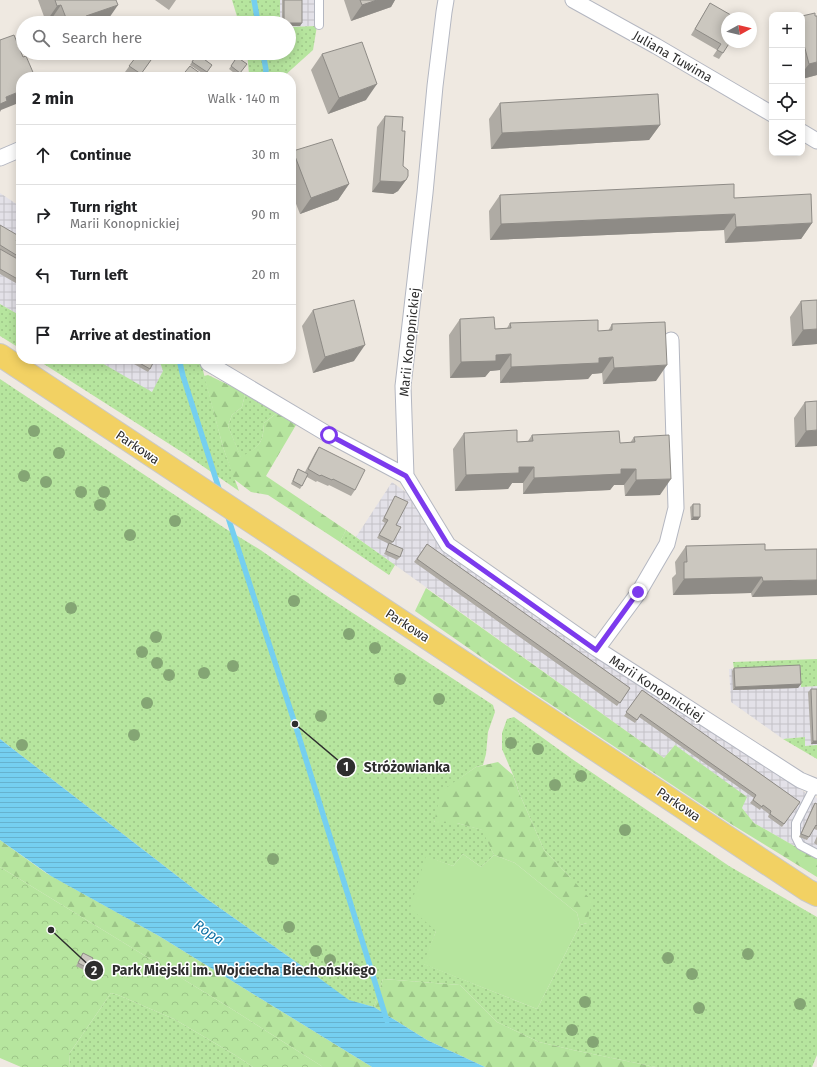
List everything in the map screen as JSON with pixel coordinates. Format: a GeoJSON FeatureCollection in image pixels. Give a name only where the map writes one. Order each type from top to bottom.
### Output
{"type":"FeatureCollection","features":[{"type":"Feature","properties":{"kind":"main road","name":"Parkowa"},"geometry":{"type":"LineString","coordinates":[[0,356],[516,696],[807,890],[817,895]]}},
{"type":"Feature","properties":{"kind":"street","name":"Marii Konopnickiej"},"geometry":{"type":"LineString","coordinates":[[446,0],[435,86],[426,193],[403,386],[406,476],[448,545],[596,650],[800,780],[816,786]]}},
{"type":"Feature","properties":{"kind":"street","name":"Juliana Tuwima"},"geometry":{"type":"LineString","coordinates":[[573,0],[656,46],[769,112]]}},
{"type":"Feature","properties":{"kind":"street"},"geometry":{"type":"LineString","coordinates":[[805,134],[817,141]]}},
{"type":"Feature","properties":{"kind":"street"},"geometry":{"type":"LineString","coordinates":[[0,158],[16,151]]}},
{"type":"Feature","properties":{"kind":"street"},"geometry":{"type":"LineString","coordinates":[[596,650],[638,592],[667,544],[676,508],[671,340]]}},
{"type":"Feature","properties":{"kind":"street"},"geometry":{"type":"LineString","coordinates":[[210,364],[329,435],[406,476]]}},
{"type":"Feature","properties":{"kind":"lane"},"geometry":{"type":"LineString","coordinates":[[319,0],[319,25]]}},
{"type":"Feature","properties":{"kind":"lane"},"geometry":{"type":"LineString","coordinates":[[816,786],[796,823],[796,837],[800,845],[817,854]]}},
{"type":"Feature","properties":{"kind":"shaded area"},"geometry":{"type":"Polygon","coordinates":[[[280,0],[322,0],[322,26],[296,27],[296,16],[280,16],[280,0]]]}},
{"type":"Feature","properties":{"kind":"shaded area"},"geometry":{"type":"Polygon","coordinates":[[[0,193],[16,204],[16,313],[0,304],[0,193]]]}},
{"type":"Feature","properties":{"kind":"shaded area"},"geometry":{"type":"Polygon","coordinates":[[[103,364],[161,364],[163,371],[152,393],[103,364]]]}},
{"type":"Feature","properties":{"kind":"shaded area"},"geometry":{"type":"Polygon","coordinates":[[[392,482],[411,496],[440,547],[806,793],[817,798],[817,859],[754,823],[742,808],[746,797],[675,745],[664,758],[356,537],[392,482]]]}},
{"type":"Feature","properties":{"kind":"shaded area"},"geometry":{"type":"Polygon","coordinates":[[[800,666],[801,687],[817,686],[817,745],[805,746],[805,737],[783,739],[731,702],[729,669],[800,666]]]}},
{"type":"Feature","properties":{"kind":"green space"},"geometry":{"type":"Polygon","coordinates":[[[232,0],[280,0],[280,16],[237,16],[232,0]]]}},
{"type":"Feature","properties":{"kind":"green space"},"geometry":{"type":"Polygon","coordinates":[[[317,26],[313,50],[289,72],[249,72],[248,60],[296,60],[296,27],[317,26]]]}},
{"type":"Feature","properties":{"kind":"green space"},"geometry":{"type":"Polygon","coordinates":[[[0,304],[16,313],[16,346],[0,336],[0,304]]]}},
{"type":"Feature","properties":{"kind":"green space"},"geometry":{"type":"Polygon","coordinates":[[[44,364],[104,364],[152,392],[163,371],[161,364],[201,364],[223,447],[239,491],[185,454],[44,364]]]}},
{"type":"Feature","properties":{"kind":"green space"},"geometry":{"type":"Polygon","coordinates":[[[208,375],[245,394],[242,407],[232,415],[228,426],[241,457],[259,444],[263,436],[264,423],[277,413],[296,425],[266,476],[346,530],[340,542],[268,495],[251,492],[234,479],[223,447],[204,376],[208,375]]]}},
{"type":"Feature","properties":{"kind":"green space"},"geometry":{"type":"Polygon","coordinates":[[[0,379],[493,705],[495,712],[488,732],[486,754],[483,765],[476,767],[459,779],[434,822],[457,823],[483,830],[494,855],[481,867],[463,854],[453,866],[427,857],[436,931],[424,964],[537,1009],[580,925],[587,923],[570,877],[544,850],[502,749],[502,733],[507,719],[514,717],[572,759],[729,866],[817,917],[817,1055],[812,1067],[656,1067],[573,1050],[539,1042],[497,1022],[460,985],[383,979],[374,1007],[347,1000],[319,978],[207,899],[0,739],[0,379]]]}},
{"type":"Feature","properties":{"kind":"green space"},"geometry":{"type":"Polygon","coordinates":[[[245,394],[277,413],[264,423],[263,436],[256,448],[241,458],[228,426],[232,415],[242,407],[245,394]]]}},
{"type":"Feature","properties":{"kind":"green space"},"geometry":{"type":"Polygon","coordinates":[[[346,530],[395,565],[389,575],[340,542],[346,530]]]}},
{"type":"Feature","properties":{"kind":"green space"},"geometry":{"type":"Polygon","coordinates":[[[426,588],[664,758],[675,745],[747,797],[742,808],[754,823],[817,859],[817,877],[731,824],[520,684],[415,611],[426,588]]]}},
{"type":"Feature","properties":{"kind":"green space"},"geometry":{"type":"Polygon","coordinates":[[[817,659],[817,686],[801,687],[800,666],[734,669],[733,662],[817,659]]]}},
{"type":"Feature","properties":{"kind":"green space"},"geometry":{"type":"Polygon","coordinates":[[[805,737],[805,746],[817,745],[817,759],[783,739],[805,737]]]}},
{"type":"Feature","properties":{"kind":"green space"},"geometry":{"type":"Polygon","coordinates":[[[498,762],[513,775],[544,850],[592,901],[587,923],[580,925],[577,913],[515,863],[494,855],[482,830],[457,823],[434,823],[441,791],[476,767],[498,762]]]}},
{"type":"Feature","properties":{"kind":"green space"},"geometry":{"type":"Polygon","coordinates":[[[0,840],[46,873],[159,936],[372,1067],[323,1067],[227,1006],[0,867],[0,840]]]}},
{"type":"Feature","properties":{"kind":"green space"},"geometry":{"type":"Polygon","coordinates":[[[463,854],[481,867],[494,855],[515,863],[577,913],[580,925],[537,1009],[423,964],[436,931],[410,908],[426,856],[453,866],[463,854]]]}},
{"type":"Feature","properties":{"kind":"green space"},"geometry":{"type":"Polygon","coordinates":[[[0,867],[227,1006],[323,1067],[253,1067],[174,1019],[111,993],[69,1054],[70,1067],[21,1067],[0,1058],[0,867]]]}},
{"type":"Feature","properties":{"kind":"green space"},"geometry":{"type":"Polygon","coordinates":[[[383,979],[460,985],[497,1022],[539,1042],[656,1067],[485,1067],[427,1040],[374,1007],[383,979]]]}},
{"type":"Feature","properties":{"kind":"green space"},"geometry":{"type":"Polygon","coordinates":[[[111,993],[174,1019],[253,1067],[70,1067],[69,1054],[111,993]]]}},
{"type":"Feature","properties":{"kind":"water","name":"Ropa"},"geometry":{"type":"Polygon","coordinates":[[[0,739],[207,899],[349,1000],[374,1007],[427,1040],[485,1067],[372,1067],[159,936],[51,876],[0,840],[0,739]]]}},
{"type":"Feature","properties":{"kind":"building"},"geometry":{"type":"Polygon","coordinates":[[[55,0],[116,0],[118,5],[86,16],[65,16],[61,5],[57,6],[55,0]]]}},
{"type":"Feature","properties":{"kind":"building"},"geometry":{"type":"Polygon","coordinates":[[[284,0],[302,0],[302,23],[296,23],[296,16],[284,16],[284,0]]]}},
{"type":"Feature","properties":{"kind":"building"},"geometry":{"type":"Polygon","coordinates":[[[360,0],[377,0],[362,5],[360,0]]]}},
{"type":"Feature","properties":{"kind":"building"},"geometry":{"type":"Polygon","coordinates":[[[710,3],[726,12],[721,12],[721,44],[695,29],[710,3]]]}},
{"type":"Feature","properties":{"kind":"building"},"geometry":{"type":"Polygon","coordinates":[[[815,13],[815,16],[817,16],[817,62],[809,64],[805,49],[805,15],[815,13]]]}},
{"type":"Feature","properties":{"kind":"building"},"geometry":{"type":"Polygon","coordinates":[[[14,35],[16,40],[16,60],[28,60],[33,72],[16,72],[16,93],[6,97],[7,101],[0,104],[0,40],[14,35]]]}},
{"type":"Feature","properties":{"kind":"building"},"geometry":{"type":"Polygon","coordinates":[[[362,42],[377,84],[339,98],[322,54],[362,42]]]}},
{"type":"Feature","properties":{"kind":"building"},"geometry":{"type":"Polygon","coordinates":[[[721,44],[721,48],[726,48],[723,53],[717,50],[721,44]]]}},
{"type":"Feature","properties":{"kind":"building"},"geometry":{"type":"Polygon","coordinates":[[[134,60],[151,60],[142,72],[138,72],[129,66],[134,60]]]}},
{"type":"Feature","properties":{"kind":"building"},"geometry":{"type":"Polygon","coordinates":[[[193,60],[205,60],[212,65],[207,72],[192,62],[193,60]]]}},
{"type":"Feature","properties":{"kind":"building"},"geometry":{"type":"Polygon","coordinates":[[[235,60],[241,60],[247,64],[241,72],[231,66],[235,60]]]}},
{"type":"Feature","properties":{"kind":"building"},"geometry":{"type":"Polygon","coordinates":[[[190,66],[198,72],[185,72],[190,66]]]}},
{"type":"Feature","properties":{"kind":"building"},"geometry":{"type":"Polygon","coordinates":[[[658,94],[660,125],[502,133],[500,103],[658,94]]]}},
{"type":"Feature","properties":{"kind":"building"},"geometry":{"type":"Polygon","coordinates":[[[385,116],[403,117],[402,131],[405,131],[403,166],[408,170],[408,176],[406,180],[401,182],[380,181],[385,116]]]}},
{"type":"Feature","properties":{"kind":"building"},"geometry":{"type":"Polygon","coordinates":[[[332,139],[349,184],[311,198],[296,159],[296,150],[332,139]]]}},
{"type":"Feature","properties":{"kind":"building"},"geometry":{"type":"Polygon","coordinates":[[[734,184],[734,198],[811,194],[812,223],[736,227],[735,214],[501,224],[500,195],[734,184]]]}},
{"type":"Feature","properties":{"kind":"building"},"geometry":{"type":"Polygon","coordinates":[[[0,225],[16,234],[16,255],[0,245],[0,225]]]}},
{"type":"Feature","properties":{"kind":"building"},"geometry":{"type":"Polygon","coordinates":[[[0,249],[16,258],[16,278],[0,269],[0,249]]]}},
{"type":"Feature","properties":{"kind":"building"},"geometry":{"type":"Polygon","coordinates":[[[354,300],[365,345],[325,357],[313,310],[354,300]]]}},
{"type":"Feature","properties":{"kind":"building"},"geometry":{"type":"Polygon","coordinates":[[[817,300],[817,329],[803,330],[801,301],[817,300]]]}},
{"type":"Feature","properties":{"kind":"building"},"geometry":{"type":"Polygon","coordinates":[[[494,317],[495,329],[511,328],[510,323],[598,320],[598,331],[612,330],[612,324],[665,322],[667,365],[614,368],[613,357],[599,358],[599,363],[511,367],[511,354],[496,355],[496,361],[461,362],[460,319],[494,317]]]}},
{"type":"Feature","properties":{"kind":"building"},"geometry":{"type":"Polygon","coordinates":[[[141,364],[152,364],[150,369],[141,364]]]}},
{"type":"Feature","properties":{"kind":"building"},"geometry":{"type":"Polygon","coordinates":[[[817,401],[817,430],[806,431],[805,402],[817,401]]]}},
{"type":"Feature","properties":{"kind":"building"},"geometry":{"type":"Polygon","coordinates":[[[517,430],[517,442],[533,441],[532,435],[619,431],[620,443],[635,442],[634,437],[669,435],[671,479],[636,480],[636,469],[621,469],[621,474],[534,478],[534,467],[519,467],[519,473],[466,475],[464,433],[517,430]]]}},
{"type":"Feature","properties":{"kind":"building"},"geometry":{"type":"Polygon","coordinates":[[[319,447],[365,470],[355,490],[333,479],[320,476],[308,469],[319,447]]]}},
{"type":"Feature","properties":{"kind":"building"},"geometry":{"type":"Polygon","coordinates":[[[298,469],[308,474],[302,486],[293,481],[298,469]]]}},
{"type":"Feature","properties":{"kind":"building"},"geometry":{"type":"Polygon","coordinates":[[[395,496],[408,502],[396,525],[401,527],[393,542],[379,535],[388,520],[384,518],[395,496]]]}},
{"type":"Feature","properties":{"kind":"building"},"geometry":{"type":"Polygon","coordinates":[[[693,504],[700,504],[700,517],[693,517],[693,504]]]}},
{"type":"Feature","properties":{"kind":"building"},"geometry":{"type":"Polygon","coordinates":[[[389,543],[403,549],[400,557],[386,551],[389,543]]]}},
{"type":"Feature","properties":{"kind":"building"},"geometry":{"type":"Polygon","coordinates":[[[427,544],[630,688],[620,703],[417,559],[427,544]]]}},
{"type":"Feature","properties":{"kind":"building"},"geometry":{"type":"Polygon","coordinates":[[[765,544],[765,550],[817,549],[817,580],[763,581],[762,577],[684,579],[684,562],[687,562],[686,546],[765,544]]]}},
{"type":"Feature","properties":{"kind":"building"},"geometry":{"type":"Polygon","coordinates":[[[800,665],[801,684],[735,687],[734,668],[800,665]]]}},
{"type":"Feature","properties":{"kind":"building"},"geometry":{"type":"Polygon","coordinates":[[[811,689],[817,689],[817,741],[813,741],[811,689]]]}},
{"type":"Feature","properties":{"kind":"building"},"geometry":{"type":"Polygon","coordinates":[[[642,690],[800,802],[784,824],[770,814],[771,811],[763,805],[762,807],[753,800],[756,795],[641,714],[637,720],[626,712],[642,690]]]}},
{"type":"Feature","properties":{"kind":"building"},"geometry":{"type":"Polygon","coordinates":[[[815,803],[817,804],[817,826],[816,825],[809,837],[801,834],[815,803]]]}},
{"type":"Feature","properties":{"kind":"building"},"geometry":{"type":"Polygon","coordinates":[[[83,953],[93,958],[88,968],[78,963],[83,953]]]}},
{"type":"Feature","properties":{"kind":"waterway"},"geometry":{"type":"LineString","coordinates":[[254,0],[257,16]]}},
{"type":"Feature","properties":{"kind":"waterway"},"geometry":{"type":"LineString","coordinates":[[264,60],[266,72]]}},
{"type":"Feature","properties":{"kind":"waterway"},"geometry":{"type":"LineString","coordinates":[[180,364],[220,492]]}},
{"type":"Feature","properties":{"kind":"waterway"},"geometry":{"type":"LineString","coordinates":[[227,514],[295,724],[387,1021]]}},
{"type":"Feature","properties":{"kind":"place","name":"Stróżowianka"},"geometry":{"type":"Point","coordinates":[295,724]}},
{"type":"Feature","properties":{"kind":"place","name":"Park Miejski im. Wojciecha Biechońskiego"},"geometry":{"type":"Point","coordinates":[51,930]}},
{"type":"Feature","properties":{"kind":"route"},"geometry":{"type":"LineString","coordinates":[[329,435],[406,476],[448,545],[596,650],[638,592]]}}]}
